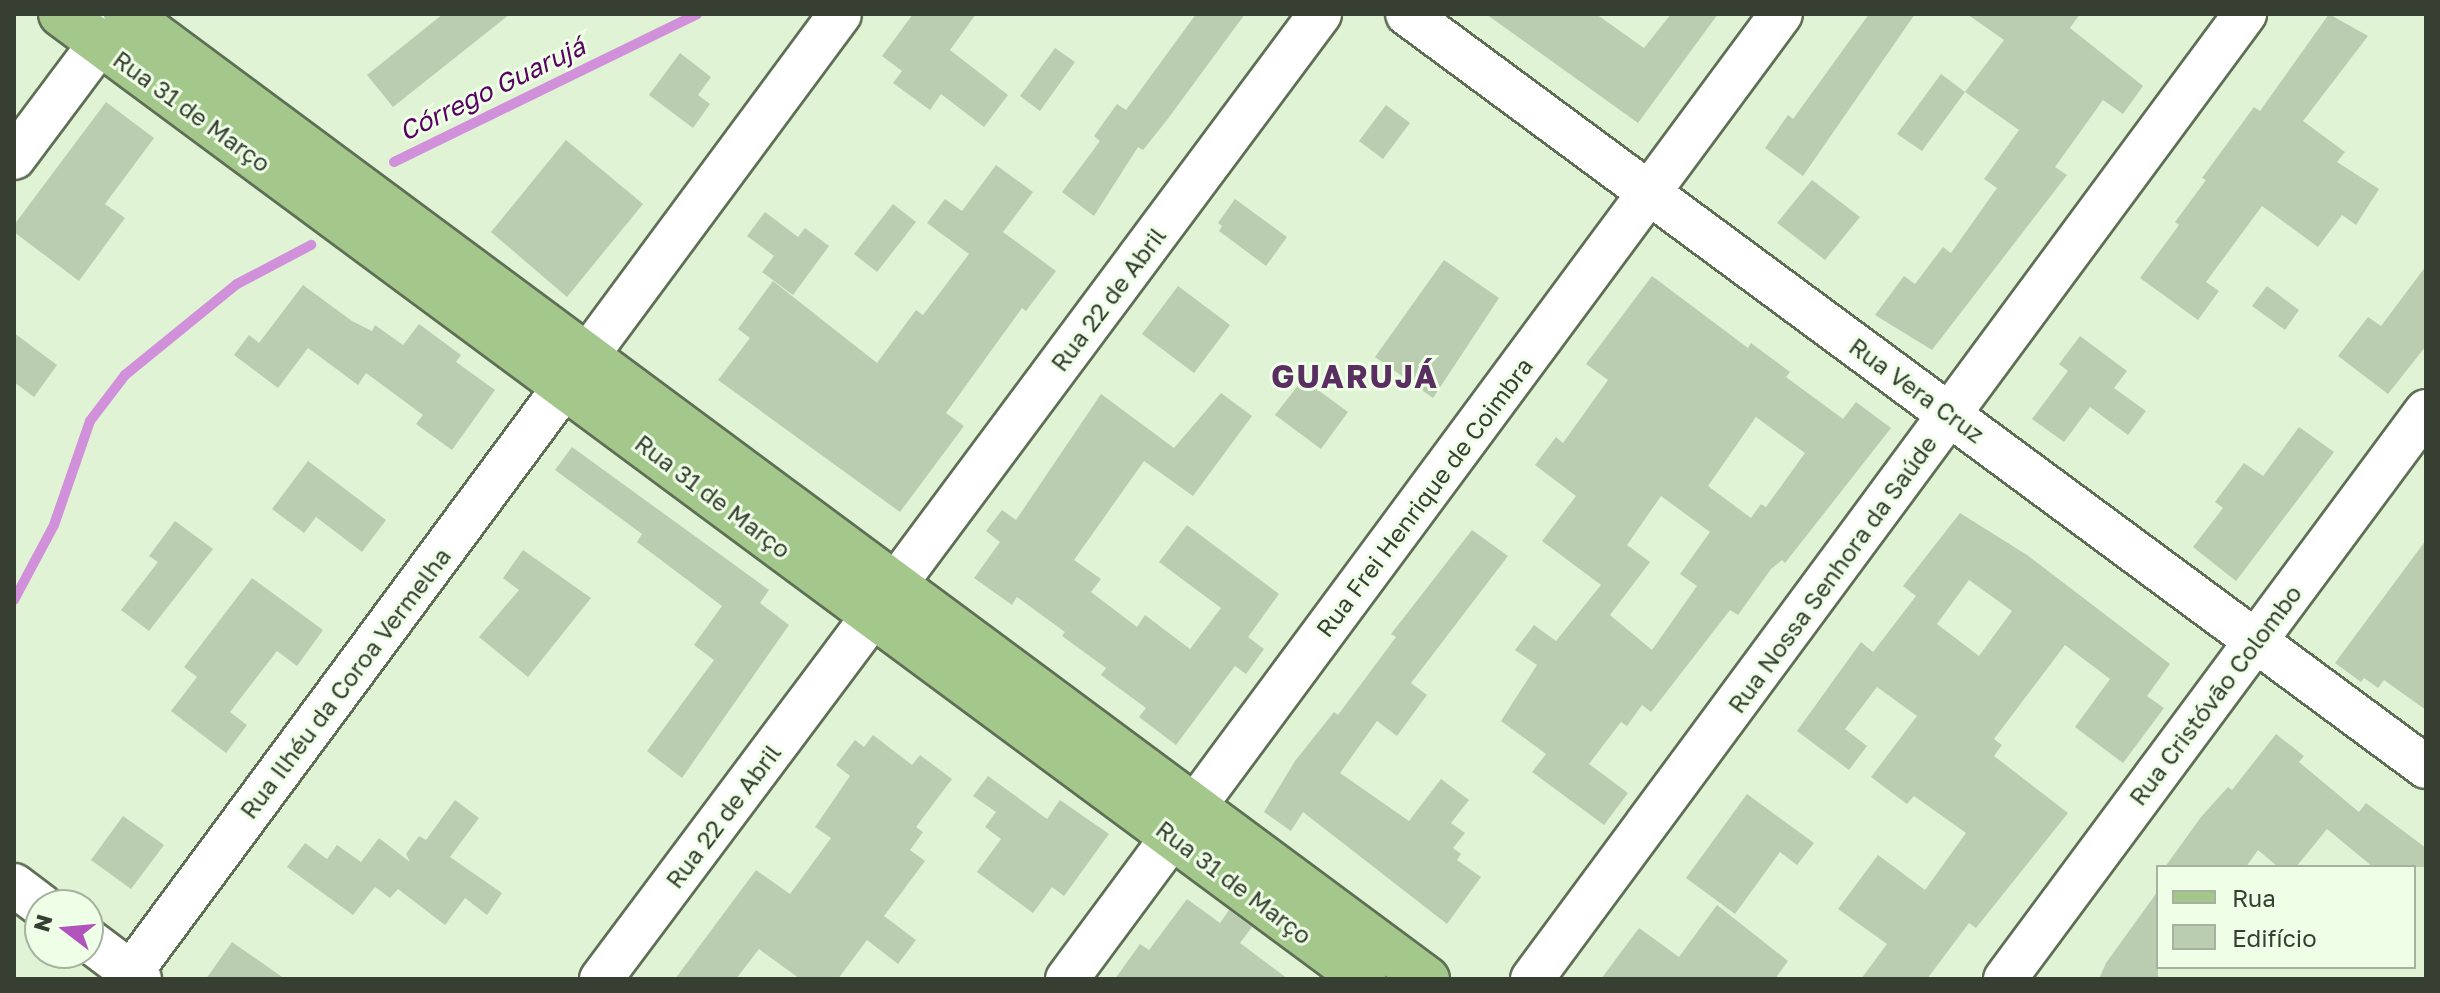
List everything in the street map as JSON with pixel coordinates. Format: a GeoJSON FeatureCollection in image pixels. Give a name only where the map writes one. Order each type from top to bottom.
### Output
{"type":"FeatureCollection","features":[{"type":"Feature","properties":{"kind":"main road","name":"Rua 31 de Março"},"geometry":{"type":"LineString","coordinates":[[61,14],[116,24],[576,371],[1184,822],[1427,979]]}},
{"type":"Feature","properties":{"kind":"main road","name":"Rua 31 de Março"},"geometry":{"type":"LineString","coordinates":[[1184,822],[1364,979]]}},
{"type":"Feature","properties":{"kind":"street","name":"Rua Ilhéu da Coroa Vermelha"},"geometry":{"type":"LineString","coordinates":[[132,977],[840,14]]}},
{"type":"Feature","properties":{"kind":"street","name":"Rua 22 de Abril"},"geometry":{"type":"LineString","coordinates":[[601,979],[1320,14]]}},
{"type":"Feature","properties":{"kind":"street","name":"Rua Vera Cruz"},"geometry":{"type":"LineString","coordinates":[[1407,14],[2426,767]]}},
{"type":"Feature","properties":{"kind":"street","name":"Rua Frei Henrique de Coimbra"},"geometry":{"type":"LineString","coordinates":[[1067,979],[1781,14]]}},
{"type":"Feature","properties":{"kind":"street","name":"Rua Nossa Senhora da Saúde"},"geometry":{"type":"LineString","coordinates":[[1532,979],[2245,14]]}},
{"type":"Feature","properties":{"kind":"street"},"geometry":{"type":"LineString","coordinates":[[14,158],[116,24]]}},
{"type":"Feature","properties":{"kind":"street","name":"Rua Cristóvão Colombo"},"geometry":{"type":"LineString","coordinates":[[2005,979],[2426,411]]}},
{"type":"Feature","properties":{"kind":"street"},"geometry":{"type":"LineString","coordinates":[[104,953],[132,977]]}},
{"type":"Feature","properties":{"kind":"building"},"geometry":{"type":"Polygon","coordinates":[[[443,14],[510,14],[393,107],[367,75],[443,14]]]}},
{"type":"Feature","properties":{"kind":"building"},"geometry":{"type":"Polygon","coordinates":[[[913,14],[976,14],[950,50],[1008,95],[984,127],[941,94],[930,110],[893,83],[902,71],[882,56],[913,14]]]}},
{"type":"Feature","properties":{"kind":"building"},"geometry":{"type":"Polygon","coordinates":[[[1196,14],[1245,14],[1143,150],[1138,147],[1094,216],[1062,192],[1100,141],[1094,136],[1117,104],[1126,110],[1196,14]]]}},
{"type":"Feature","properties":{"kind":"building"},"geometry":{"type":"Polygon","coordinates":[[[1486,14],[1596,14],[1644,48],[1671,14],[1718,14],[1638,123],[1486,14]]]}},
{"type":"Feature","properties":{"kind":"building"},"geometry":{"type":"Polygon","coordinates":[[[1869,14],[1915,14],[1803,176],[1765,148],[1788,115],[1793,119],[1869,14]]]}},
{"type":"Feature","properties":{"kind":"building"},"geometry":{"type":"Polygon","coordinates":[[[1967,14],[2080,14],[2070,28],[2143,86],[2123,114],[2103,100],[2055,167],[2067,175],[1932,350],[1875,315],[1904,276],[1915,284],[1943,247],[1951,253],[1997,188],[1984,179],[2019,130],[1965,92],[2004,40],[1967,14]]]}},
{"type":"Feature","properties":{"kind":"building"},"geometry":{"type":"Polygon","coordinates":[[[2329,14],[2368,36],[2303,121],[2345,152],[2337,162],[2379,189],[2356,225],[2342,215],[2318,247],[2262,206],[2206,282],[2219,291],[2198,320],[2140,278],[2179,225],[2175,222],[2206,180],[2202,178],[2254,107],[2260,111],[2329,14]]]}},
{"type":"Feature","properties":{"kind":"building"},"geometry":{"type":"Polygon","coordinates":[[[1055,48],[1075,62],[1040,111],[1020,96],[1055,48]]]}},
{"type":"Feature","properties":{"kind":"building"},"geometry":{"type":"Polygon","coordinates":[[[680,53],[711,77],[698,95],[710,104],[693,128],[649,95],[680,53]]]}},
{"type":"Feature","properties":{"kind":"building"},"geometry":{"type":"Polygon","coordinates":[[[1941,74],[1965,92],[1922,151],[1897,134],[1941,74]]]}},
{"type":"Feature","properties":{"kind":"building"},"geometry":{"type":"Polygon","coordinates":[[[106,102],[154,138],[105,204],[125,218],[79,281],[14,232],[14,225],[106,102]]]}},
{"type":"Feature","properties":{"kind":"building"},"geometry":{"type":"Polygon","coordinates":[[[1386,105],[1410,123],[1383,159],[1359,141],[1386,105]]]}},
{"type":"Feature","properties":{"kind":"building"},"geometry":{"type":"Polygon","coordinates":[[[566,140],[643,204],[567,297],[491,232],[566,140]]]}},
{"type":"Feature","properties":{"kind":"building"},"geometry":{"type":"Polygon","coordinates":[[[996,165],[1033,192],[1003,232],[1056,271],[1026,311],[1022,308],[946,413],[964,426],[900,512],[718,380],[750,338],[738,329],[773,281],[877,363],[916,310],[923,315],[969,254],[927,223],[945,199],[962,211],[996,165]]]}},
{"type":"Feature","properties":{"kind":"building"},"geometry":{"type":"Polygon","coordinates":[[[1812,180],[1860,217],[1825,260],[1777,223],[1812,180]]]}},
{"type":"Feature","properties":{"kind":"building"},"geometry":{"type":"Polygon","coordinates":[[[1235,199],[1287,237],[1266,266],[1219,231],[1222,226],[1218,223],[1235,199]]]}},
{"type":"Feature","properties":{"kind":"building"},"geometry":{"type":"Polygon","coordinates":[[[893,204],[916,222],[877,272],[854,254],[893,204]]]}},
{"type":"Feature","properties":{"kind":"building"},"geometry":{"type":"Polygon","coordinates":[[[765,212],[798,237],[805,228],[829,246],[793,295],[762,272],[774,256],[747,236],[765,212]]]}},
{"type":"Feature","properties":{"kind":"building"},"geometry":{"type":"Polygon","coordinates":[[[1444,260],[1499,298],[1433,398],[1375,357],[1444,260]]]}},
{"type":"Feature","properties":{"kind":"building"},"geometry":{"type":"Polygon","coordinates":[[[2426,266],[2426,346],[2388,394],[2338,356],[2368,317],[2381,326],[2426,266]]]}},
{"type":"Feature","properties":{"kind":"building"},"geometry":{"type":"Polygon","coordinates":[[[1652,276],[1748,348],[1751,343],[1790,372],[1786,377],[1843,419],[1856,402],[1891,428],[1785,563],[1782,560],[1771,569],[1738,615],[1730,610],[1651,712],[1642,705],[1627,726],[1621,722],[1589,764],[1628,793],[1604,825],[1532,772],[1546,754],[1501,721],[1537,665],[1515,650],[1534,625],[1556,641],[1601,585],[1542,541],[1576,496],[1535,465],[1556,437],[1563,443],[1608,380],[1586,364],[1652,276]],[[1756,417],[1708,486],[1751,518],[1761,504],[1766,507],[1805,453],[1756,417]],[[1661,496],[1627,545],[1650,562],[1610,615],[1652,650],[1697,586],[1680,574],[1710,532],[1661,496]]]}},
{"type":"Feature","properties":{"kind":"building"},"geometry":{"type":"Polygon","coordinates":[[[303,285],[352,321],[372,331],[375,325],[403,345],[419,324],[461,355],[456,362],[495,390],[452,450],[416,424],[423,415],[366,373],[358,385],[308,348],[278,388],[234,355],[249,335],[259,343],[303,285]]]}},
{"type":"Feature","properties":{"kind":"building"},"geometry":{"type":"Polygon","coordinates":[[[1178,286],[1230,325],[1194,373],[1142,334],[1178,286]]]}},
{"type":"Feature","properties":{"kind":"building"},"geometry":{"type":"Polygon","coordinates":[[[2267,286],[2299,310],[2285,330],[2252,306],[2267,286]]]}},
{"type":"Feature","properties":{"kind":"building"},"geometry":{"type":"Polygon","coordinates":[[[14,333],[57,365],[34,397],[14,382],[14,333]]]}},
{"type":"Feature","properties":{"kind":"building"},"geometry":{"type":"Polygon","coordinates":[[[2080,336],[2127,371],[2114,388],[2146,411],[2128,435],[2090,407],[2064,442],[2032,419],[2068,371],[2059,364],[2080,336]]]}},
{"type":"Feature","properties":{"kind":"building"},"geometry":{"type":"Polygon","coordinates":[[[1303,379],[1348,412],[1321,449],[1275,415],[1303,379]]]}},
{"type":"Feature","properties":{"kind":"building"},"geometry":{"type":"Polygon","coordinates":[[[1221,393],[1252,416],[1193,496],[1144,461],[1074,560],[1101,579],[1091,592],[1137,627],[1145,615],[1190,649],[1221,608],[1159,562],[1187,525],[1279,594],[1248,637],[1264,649],[1246,674],[1235,666],[1176,745],[1139,717],[1146,708],[1101,675],[1106,668],[1062,636],[1065,632],[1017,597],[1012,605],[974,578],[1000,542],[986,531],[1002,510],[1016,520],[1101,394],[1174,448],[1221,393]]]}},
{"type":"Feature","properties":{"kind":"building"},"geometry":{"type":"Polygon","coordinates":[[[2299,427],[2334,452],[2236,581],[2193,547],[2223,508],[2215,502],[2244,463],[2263,476],[2299,427]]]}},
{"type":"Feature","properties":{"kind":"building"},"geometry":{"type":"Polygon","coordinates":[[[572,447],[769,590],[760,603],[789,625],[682,778],[647,751],[714,660],[694,645],[722,606],[637,542],[642,534],[555,470],[572,447]]]}},
{"type":"Feature","properties":{"kind":"building"},"geometry":{"type":"Polygon","coordinates":[[[308,461],[386,520],[362,552],[316,517],[304,533],[272,509],[308,461]]]}},
{"type":"Feature","properties":{"kind":"building"},"geometry":{"type":"Polygon","coordinates":[[[1960,513],[2027,555],[2170,664],[2147,696],[2164,708],[2123,763],[2075,727],[2110,679],[2065,645],[1994,739],[2002,745],[1994,756],[2068,813],[1976,928],[1969,923],[1927,979],[1861,979],[1887,944],[1838,909],[1878,855],[1925,890],[1966,833],[1914,796],[1907,804],[1871,777],[1917,716],[1877,687],[1845,729],[1867,746],[1849,770],[1797,731],[1861,642],[1873,652],[1916,596],[1903,586],[1960,513]],[[1969,580],[1937,624],[1979,656],[2012,611],[1969,580]]]}},
{"type":"Feature","properties":{"kind":"building"},"geometry":{"type":"Polygon","coordinates":[[[175,521],[213,549],[149,631],[121,610],[158,562],[149,556],[175,521]]]}},
{"type":"Feature","properties":{"kind":"building"},"geometry":{"type":"Polygon","coordinates":[[[1472,530],[1508,556],[1411,683],[1427,695],[1397,736],[1377,721],[1340,773],[1409,821],[1441,779],[1469,800],[1451,823],[1465,833],[1453,848],[1461,854],[1457,860],[1481,877],[1447,924],[1303,812],[1291,831],[1264,812],[1295,761],[1334,712],[1338,715],[1396,637],[1391,634],[1472,530]]]}},
{"type":"Feature","properties":{"kind":"building"},"geometry":{"type":"Polygon","coordinates":[[[2426,540],[2426,710],[2384,680],[2378,688],[2364,678],[2361,682],[2335,663],[2426,540]]]}},
{"type":"Feature","properties":{"kind":"building"},"geometry":{"type":"Polygon","coordinates":[[[523,550],[591,598],[528,677],[479,637],[519,590],[503,578],[523,550]]]}},
{"type":"Feature","properties":{"kind":"building"},"geometry":{"type":"Polygon","coordinates":[[[252,578],[323,630],[297,666],[277,651],[230,712],[247,725],[226,753],[171,711],[197,677],[184,667],[252,578]]]}},
{"type":"Feature","properties":{"kind":"building"},"geometry":{"type":"Polygon","coordinates":[[[2276,734],[2304,756],[2299,762],[2359,812],[2366,803],[2426,848],[2426,867],[2371,865],[2327,829],[2298,865],[2276,865],[2258,850],[2247,865],[2166,865],[2201,817],[2228,787],[2232,790],[2276,734]]]}},
{"type":"Feature","properties":{"kind":"building"},"geometry":{"type":"Polygon","coordinates":[[[873,735],[912,765],[920,755],[952,779],[916,827],[923,832],[910,850],[925,861],[884,916],[916,940],[898,964],[867,940],[838,979],[800,979],[759,949],[736,979],[675,979],[756,870],[790,894],[831,838],[815,827],[850,776],[836,765],[855,740],[864,747],[873,735]]]}},
{"type":"Feature","properties":{"kind":"building"},"geometry":{"type":"Polygon","coordinates":[[[988,776],[1047,819],[1060,800],[1109,834],[1064,896],[1052,887],[1033,913],[977,872],[1001,839],[985,827],[996,812],[973,796],[988,776]]]}},
{"type":"Feature","properties":{"kind":"building"},"geometry":{"type":"Polygon","coordinates":[[[1747,794],[1814,843],[1797,865],[1780,852],[1735,914],[1686,878],[1747,794]]]}},
{"type":"Feature","properties":{"kind":"building"},"geometry":{"type":"Polygon","coordinates":[[[455,800],[479,818],[450,857],[502,893],[487,915],[465,898],[445,925],[398,889],[390,898],[375,887],[353,915],[287,867],[305,843],[327,859],[337,845],[361,862],[379,838],[410,862],[406,854],[419,836],[426,840],[455,800]]]}},
{"type":"Feature","properties":{"kind":"building"},"geometry":{"type":"Polygon","coordinates":[[[123,816],[164,845],[131,889],[91,860],[123,816]]]}},
{"type":"Feature","properties":{"kind":"building"},"geometry":{"type":"Polygon","coordinates":[[[2156,894],[2158,979],[2099,979],[2106,963],[2156,894]]]}},
{"type":"Feature","properties":{"kind":"building"},"geometry":{"type":"Polygon","coordinates":[[[1187,899],[1220,923],[1229,910],[1252,927],[1240,943],[1288,979],[1115,979],[1140,944],[1149,950],[1187,899]]]}},
{"type":"Feature","properties":{"kind":"building"},"geometry":{"type":"Polygon","coordinates":[[[1717,905],[1788,961],[1775,979],[1601,979],[1639,928],[1679,957],[1717,905]]]}},
{"type":"Feature","properties":{"kind":"building"},"geometry":{"type":"Polygon","coordinates":[[[232,942],[285,979],[206,979],[232,942]]]}},
{"type":"Feature","properties":{"kind":"waterway","name":"Córrego Guarujá"},"geometry":{"type":"LineString","coordinates":[[394,162],[697,14]]}},
{"type":"Feature","properties":{"kind":"waterway","name":"Córrego Guarujá"},"geometry":{"type":"LineString","coordinates":[[14,600],[54,525],[90,421],[125,375],[237,284],[311,245]]}},
{"type":"Feature","properties":{"kind":"district","name":"GUARUJÁ"},"geometry":{"type":"Point","coordinates":[1355,376]}}]}
